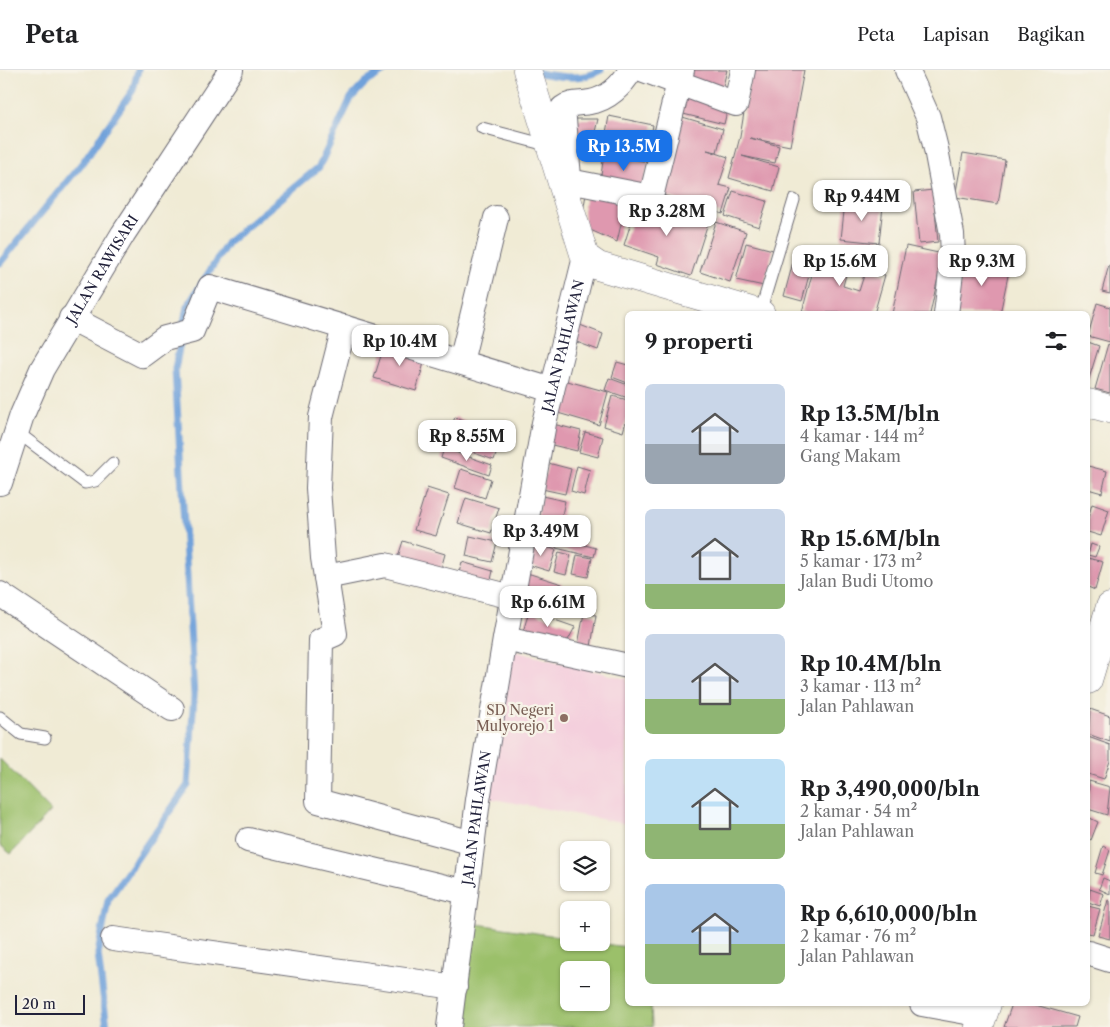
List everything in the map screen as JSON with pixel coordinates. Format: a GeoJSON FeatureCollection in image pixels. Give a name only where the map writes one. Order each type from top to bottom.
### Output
{"type":"FeatureCollection","features":[{"type":"Feature","properties":{"kind":"street","name":"JALAN RAWISARI"},"geometry":{"type":"LineString","coordinates":[[0,483],[17,432],[42,369],[72,318],[231,70]]}},
{"type":"Feature","properties":{"kind":"street"},"geometry":{"type":"LineString","coordinates":[[528,70],[552,146],[566,182],[586,257],[598,266],[751,311]]}},
{"type":"Feature","properties":{"kind":"street"},"geometry":{"type":"LineString","coordinates":[[566,182],[563,108],[567,105],[592,102],[609,94],[631,70]]}},
{"type":"Feature","properties":{"kind":"street"},"geometry":{"type":"LineString","coordinates":[[644,70],[680,77],[736,104],[743,70]]}},
{"type":"Feature","properties":{"kind":"street"},"geometry":{"type":"LineString","coordinates":[[908,70],[930,125],[952,234],[953,256],[946,311]]}},
{"type":"Feature","properties":{"kind":"street"},"geometry":{"type":"LineString","coordinates":[[566,182],[651,197],[680,77]]}},
{"type":"Feature","properties":{"kind":"street"},"geometry":{"type":"LineString","coordinates":[[461,362],[496,218]]}},
{"type":"Feature","properties":{"kind":"street","name":"JALAN PAHLAWAN"},"geometry":{"type":"LineString","coordinates":[[449,1027],[473,843],[512,596],[544,423],[586,257]]}},
{"type":"Feature","properties":{"kind":"street"},"geometry":{"type":"LineString","coordinates":[[72,318],[142,355],[166,338],[192,331],[210,287],[552,390]]}},
{"type":"Feature","properties":{"kind":"street"},"geometry":{"type":"LineString","coordinates":[[344,328],[321,417],[318,488],[326,577],[335,634],[322,640],[318,801],[473,843]]}},
{"type":"Feature","properties":{"kind":"street"},"geometry":{"type":"LineString","coordinates":[[1090,404],[1110,409]]}},
{"type":"Feature","properties":{"kind":"street"},"geometry":{"type":"LineString","coordinates":[[326,577],[385,564],[512,596]]}},
{"type":"Feature","properties":{"kind":"street"},"geometry":{"type":"LineString","coordinates":[[0,594],[172,709]]}},
{"type":"Feature","properties":{"kind":"street"},"geometry":{"type":"LineString","coordinates":[[1090,673],[1110,607]]}},
{"type":"Feature","properties":{"kind":"street"},"geometry":{"type":"LineString","coordinates":[[505,639],[625,665]]}},
{"type":"Feature","properties":{"kind":"street"},"geometry":{"type":"LineString","coordinates":[[248,840],[466,892]]}},
{"type":"Feature","properties":{"kind":"street"},"geometry":{"type":"LineString","coordinates":[[113,939],[455,987]]}},
{"type":"Feature","properties":{"kind":"street"},"geometry":{"type":"LineString","coordinates":[[1090,954],[1110,960]]}},
{"type":"Feature","properties":{"kind":"street"},"geometry":{"type":"LineString","coordinates":[[933,1006],[983,1015]]}},
{"type":"Feature","properties":{"kind":"lane"},"geometry":{"type":"LineString","coordinates":[[482,128],[552,146]]}},
{"type":"Feature","properties":{"kind":"lane"},"geometry":{"type":"LineString","coordinates":[[762,311],[794,200]]}},
{"type":"Feature","properties":{"kind":"lane"},"geometry":{"type":"LineString","coordinates":[[17,432],[85,483],[95,481],[113,463]]}},
{"type":"Feature","properties":{"kind":"lane"},"geometry":{"type":"LineString","coordinates":[[0,717],[21,734],[45,738]]}},
{"type":"Feature","properties":{"kind":"shaded area","name":"SD Negeri Mulyorejo 1"},"geometry":{"type":"Polygon","coordinates":[[[513,651],[625,679],[625,824],[488,798],[513,651]]]}},
{"type":"Feature","properties":{"kind":"green space"},"geometry":{"type":"Polygon","coordinates":[[[0,759],[51,811],[11,854],[0,845],[0,759]]]}},
{"type":"Feature","properties":{"kind":"green space"},"geometry":{"type":"Polygon","coordinates":[[[471,923],[560,937],[560,951],[610,951],[610,945],[625,947],[625,1006],[651,1006],[652,1027],[457,1027],[471,923]]]}},
{"type":"Feature","properties":{"kind":"building"},"geometry":{"type":"Polygon","coordinates":[[[686,70],[727,70],[721,94],[684,80],[686,70]]]}},
{"type":"Feature","properties":{"kind":"building"},"geometry":{"type":"Polygon","coordinates":[[[751,70],[804,70],[790,146],[750,138],[779,146],[775,163],[742,156],[779,167],[773,191],[729,178],[740,137],[751,70]]]}},
{"type":"Feature","properties":{"kind":"building"},"geometry":{"type":"Polygon","coordinates":[[[681,88],[729,103],[724,124],[675,112],[681,88]]]}},
{"type":"Feature","properties":{"kind":"building"},"geometry":{"type":"Polygon","coordinates":[[[609,116],[653,125],[648,153],[604,144],[609,116]]]}},
{"type":"Feature","properties":{"kind":"building"},"geometry":{"type":"Polygon","coordinates":[[[679,116],[723,129],[717,152],[707,150],[728,157],[719,185],[731,188],[723,214],[656,193],[679,116]]]}},
{"type":"Feature","properties":{"kind":"building"},"geometry":{"type":"Polygon","coordinates":[[[573,119],[598,119],[592,145],[574,139],[573,119]]]}},
{"type":"Feature","properties":{"kind":"building"},"geometry":{"type":"Polygon","coordinates":[[[963,153],[1005,160],[998,204],[955,197],[963,153]]]}},
{"type":"Feature","properties":{"kind":"building"},"geometry":{"type":"Polygon","coordinates":[[[604,154],[649,162],[642,190],[600,183],[604,154]]]}},
{"type":"Feature","properties":{"kind":"building"},"geometry":{"type":"Polygon","coordinates":[[[587,189],[627,198],[617,242],[586,228],[583,211],[587,189]]]}},
{"type":"Feature","properties":{"kind":"building"},"geometry":{"type":"Polygon","coordinates":[[[933,190],[938,242],[919,244],[914,192],[933,190]]]}},
{"type":"Feature","properties":{"kind":"building"},"geometry":{"type":"Polygon","coordinates":[[[733,191],[767,201],[759,227],[725,216],[733,191]]]}},
{"type":"Feature","properties":{"kind":"building"},"geometry":{"type":"Polygon","coordinates":[[[638,200],[708,223],[691,276],[657,264],[659,257],[624,245],[638,200]]]}},
{"type":"Feature","properties":{"kind":"building"},"geometry":{"type":"Polygon","coordinates":[[[845,202],[883,206],[879,243],[841,239],[845,202]]]}},
{"type":"Feature","properties":{"kind":"building"},"geometry":{"type":"Polygon","coordinates":[[[716,222],[746,232],[730,282],[700,272],[716,222]]]}},
{"type":"Feature","properties":{"kind":"building"},"geometry":{"type":"Polygon","coordinates":[[[746,243],[773,250],[764,286],[736,280],[746,243]]]}},
{"type":"Feature","properties":{"kind":"building"},"geometry":{"type":"Polygon","coordinates":[[[906,246],[943,254],[931,311],[893,311],[906,246]]]}},
{"type":"Feature","properties":{"kind":"building"},"geometry":{"type":"Polygon","coordinates":[[[819,248],[851,256],[843,286],[859,291],[866,269],[885,275],[875,311],[802,311],[819,248]]]}},
{"type":"Feature","properties":{"kind":"building"},"geometry":{"type":"Polygon","coordinates":[[[796,251],[814,257],[802,301],[784,296],[796,251]]]}},
{"type":"Feature","properties":{"kind":"building"},"geometry":{"type":"Polygon","coordinates":[[[966,256],[1010,266],[1001,311],[954,311],[966,256]]]}},
{"type":"Feature","properties":{"kind":"building"},"geometry":{"type":"Polygon","coordinates":[[[1110,265],[1110,293],[1102,291],[1110,265]]]}},
{"type":"Feature","properties":{"kind":"building"},"geometry":{"type":"Polygon","coordinates":[[[1097,303],[1110,307],[1110,342],[1090,337],[1090,329],[1097,303]]]}},
{"type":"Feature","properties":{"kind":"building"},"geometry":{"type":"Polygon","coordinates":[[[580,325],[603,334],[598,350],[574,341],[580,325]]]}},
{"type":"Feature","properties":{"kind":"building"},"geometry":{"type":"Polygon","coordinates":[[[385,343],[426,356],[416,391],[374,378],[385,343]]]}},
{"type":"Feature","properties":{"kind":"building"},"geometry":{"type":"Polygon","coordinates":[[[1090,343],[1099,346],[1090,375],[1090,343]]]}},
{"type":"Feature","properties":{"kind":"building"},"geometry":{"type":"Polygon","coordinates":[[[1108,344],[1110,345],[1110,393],[1095,389],[1108,344]]]}},
{"type":"Feature","properties":{"kind":"building"},"geometry":{"type":"Polygon","coordinates":[[[617,362],[625,364],[625,382],[612,377],[617,362]]]}},
{"type":"Feature","properties":{"kind":"building"},"geometry":{"type":"Polygon","coordinates":[[[609,378],[625,384],[625,397],[605,390],[609,378]]]}},
{"type":"Feature","properties":{"kind":"building"},"geometry":{"type":"Polygon","coordinates":[[[560,379],[608,392],[599,425],[551,411],[560,379]]]}},
{"type":"Feature","properties":{"kind":"building"},"geometry":{"type":"Polygon","coordinates":[[[612,396],[625,399],[625,425],[623,432],[604,426],[612,396]]]}},
{"type":"Feature","properties":{"kind":"building"},"geometry":{"type":"Polygon","coordinates":[[[455,417],[478,426],[468,454],[445,445],[455,417]]]}},
{"type":"Feature","properties":{"kind":"building"},"geometry":{"type":"Polygon","coordinates":[[[553,424],[581,431],[577,451],[548,444],[553,424]]]}},
{"type":"Feature","properties":{"kind":"building"},"geometry":{"type":"Polygon","coordinates":[[[483,428],[503,435],[494,460],[474,453],[483,428]]]}},
{"type":"Feature","properties":{"kind":"building"},"geometry":{"type":"Polygon","coordinates":[[[585,432],[603,437],[598,457],[579,452],[585,432]]]}},
{"type":"Feature","properties":{"kind":"building"},"geometry":{"type":"Polygon","coordinates":[[[444,448],[492,465],[489,475],[441,458],[444,448]]]}},
{"type":"Feature","properties":{"kind":"building"},"geometry":{"type":"Polygon","coordinates":[[[548,463],[571,469],[565,494],[542,489],[548,463]]]}},
{"type":"Feature","properties":{"kind":"building"},"geometry":{"type":"Polygon","coordinates":[[[577,466],[590,470],[584,495],[571,491],[577,466]]]}},
{"type":"Feature","properties":{"kind":"building"},"geometry":{"type":"Polygon","coordinates":[[[1090,467],[1107,471],[1102,493],[1090,490],[1090,467]]]}},
{"type":"Feature","properties":{"kind":"building"},"geometry":{"type":"Polygon","coordinates":[[[461,469],[491,479],[485,498],[455,488],[461,469]]]}},
{"type":"Feature","properties":{"kind":"building"},"geometry":{"type":"Polygon","coordinates":[[[427,488],[449,495],[436,536],[414,530],[427,488]]]}},
{"type":"Feature","properties":{"kind":"building"},"geometry":{"type":"Polygon","coordinates":[[[542,496],[565,501],[560,524],[537,519],[542,496]]]}},
{"type":"Feature","properties":{"kind":"building"},"geometry":{"type":"Polygon","coordinates":[[[466,498],[499,508],[491,533],[458,523],[466,498]]]}},
{"type":"Feature","properties":{"kind":"building"},"geometry":{"type":"Polygon","coordinates":[[[1092,504],[1109,510],[1101,536],[1090,533],[1090,511],[1092,504]]]}},
{"type":"Feature","properties":{"kind":"building"},"geometry":{"type":"Polygon","coordinates":[[[470,536],[497,542],[492,562],[466,556],[470,536]]]}},
{"type":"Feature","properties":{"kind":"building"},"geometry":{"type":"Polygon","coordinates":[[[558,538],[596,548],[594,557],[556,548],[558,538]]]}},
{"type":"Feature","properties":{"kind":"building"},"geometry":{"type":"Polygon","coordinates":[[[403,541],[445,554],[439,576],[396,563],[403,541]]]}},
{"type":"Feature","properties":{"kind":"building"},"geometry":{"type":"Polygon","coordinates":[[[532,542],[556,550],[549,571],[526,564],[532,542]]]}},
{"type":"Feature","properties":{"kind":"building"},"geometry":{"type":"Polygon","coordinates":[[[1091,544],[1099,547],[1095,557],[1090,556],[1091,544]]]}},
{"type":"Feature","properties":{"kind":"building"},"geometry":{"type":"Polygon","coordinates":[[[559,552],[571,555],[566,575],[554,572],[559,552]]]}},
{"type":"Feature","properties":{"kind":"building"},"geometry":{"type":"Polygon","coordinates":[[[577,555],[592,558],[588,577],[573,574],[577,555]]]}},
{"type":"Feature","properties":{"kind":"building"},"geometry":{"type":"Polygon","coordinates":[[[1090,559],[1103,562],[1095,590],[1090,588],[1090,559]]]}},
{"type":"Feature","properties":{"kind":"building"},"geometry":{"type":"Polygon","coordinates":[[[462,562],[493,571],[489,588],[457,579],[462,562]]]}},
{"type":"Feature","properties":{"kind":"building"},"geometry":{"type":"Polygon","coordinates":[[[524,572],[562,584],[556,607],[517,595],[524,572]]]}},
{"type":"Feature","properties":{"kind":"building"},"geometry":{"type":"Polygon","coordinates":[[[529,611],[575,627],[566,644],[523,632],[529,611]]]}},
{"type":"Feature","properties":{"kind":"building"},"geometry":{"type":"Polygon","coordinates":[[[584,613],[596,615],[591,647],[578,645],[584,613]]]}},
{"type":"Feature","properties":{"kind":"building"},"geometry":{"type":"Polygon","coordinates":[[[1090,709],[1110,716],[1110,742],[1090,735],[1090,709]]]}},
{"type":"Feature","properties":{"kind":"building"},"geometry":{"type":"Polygon","coordinates":[[[1090,738],[1110,745],[1110,761],[1104,779],[1090,775],[1090,738]]]}},
{"type":"Feature","properties":{"kind":"building"},"geometry":{"type":"Polygon","coordinates":[[[1090,781],[1110,787],[1107,815],[1090,810],[1090,781]]]}},
{"type":"Feature","properties":{"kind":"building"},"geometry":{"type":"Polygon","coordinates":[[[1090,818],[1098,822],[1090,839],[1090,818]]]}},
{"type":"Feature","properties":{"kind":"building"},"geometry":{"type":"Polygon","coordinates":[[[1103,846],[1110,850],[1102,875],[1095,873],[1103,846]]]}},
{"type":"Feature","properties":{"kind":"building"},"geometry":{"type":"Polygon","coordinates":[[[1103,878],[1110,881],[1110,894],[1099,889],[1103,878]]]}},
{"type":"Feature","properties":{"kind":"building"},"geometry":{"type":"Polygon","coordinates":[[[1090,889],[1104,894],[1100,906],[1090,903],[1090,889]]]}},
{"type":"Feature","properties":{"kind":"building"},"geometry":{"type":"Polygon","coordinates":[[[1108,900],[1110,901],[1110,939],[1098,936],[1108,900]]]}},
{"type":"Feature","properties":{"kind":"building"},"geometry":{"type":"Polygon","coordinates":[[[1090,906],[1100,909],[1093,934],[1090,933],[1090,906]]]}},
{"type":"Feature","properties":{"kind":"building"},"geometry":{"type":"Polygon","coordinates":[[[1011,1006],[1039,1006],[1078,1017],[1075,1027],[1004,1027],[1011,1006]]]}},
{"type":"Feature","properties":{"kind":"waterway"},"geometry":{"type":"LineString","coordinates":[[0,263],[83,162],[133,90],[138,70]]}},
{"type":"Feature","properties":{"kind":"waterway"},"geometry":{"type":"LineString","coordinates":[[183,327],[187,307],[228,242],[319,167],[351,98],[366,82],[386,70]]}},
{"type":"Feature","properties":{"kind":"waterway"},"geometry":{"type":"LineString","coordinates":[[533,72],[576,77],[593,74],[601,70]]}},
{"type":"Feature","properties":{"kind":"waterway"},"geometry":{"type":"LineString","coordinates":[[107,1027],[98,954],[108,900],[188,785],[194,696],[175,369],[181,338]]}},
{"type":"Feature","properties":{"kind":"place","name":"SD Negeri Mulyorejo 1"},"geometry":{"type":"Point","coordinates":[564,718]}}]}
